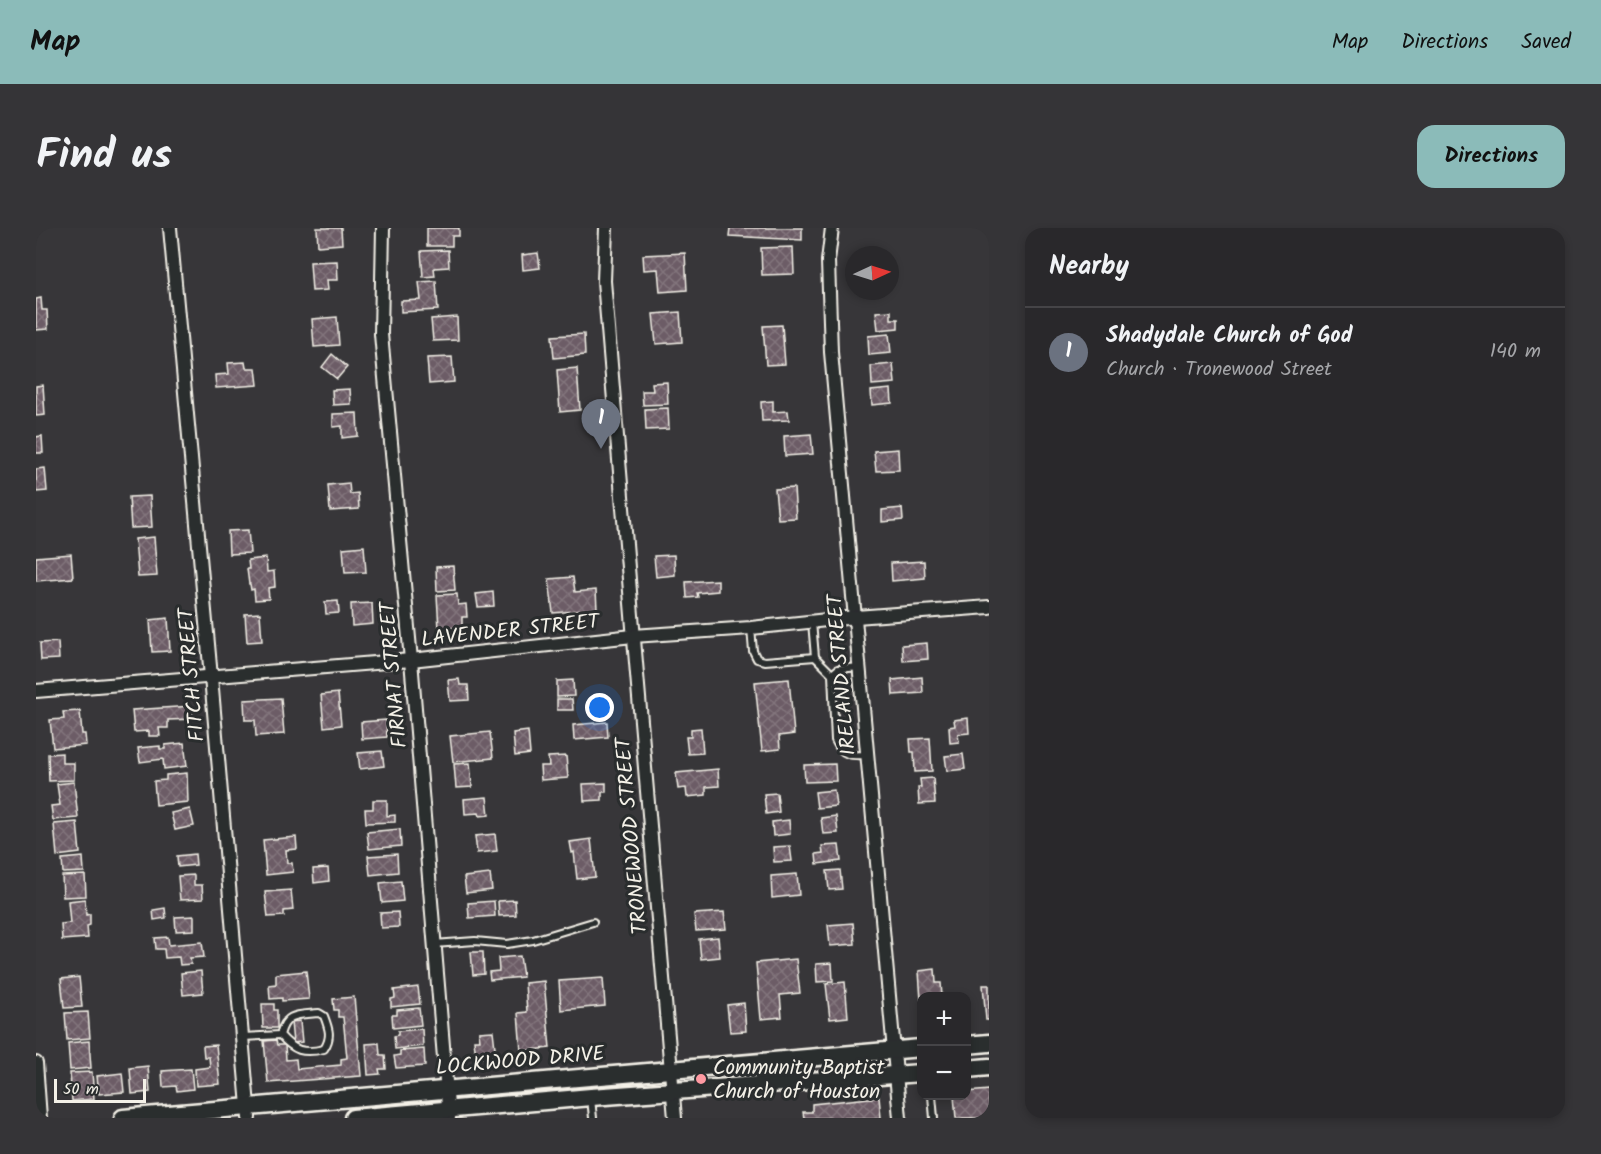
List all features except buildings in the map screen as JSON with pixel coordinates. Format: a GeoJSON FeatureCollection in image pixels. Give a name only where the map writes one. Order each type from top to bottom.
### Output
{"type":"FeatureCollection","features":[{"type":"Feature","properties":{"kind":"main road"},"geometry":{"type":"LineString","coordinates":[[971,1045],[989,1043]]}},
{"type":"Feature","properties":{"kind":"main road","name":"LOCKWOOD DRIVE"},"geometry":{"type":"LineString","coordinates":[[123,1118],[248,1112],[446,1090],[917,1048]]}},
{"type":"Feature","properties":{"kind":"main road"},"geometry":{"type":"LineString","coordinates":[[971,1069],[989,1067]]}},
{"type":"Feature","properties":{"kind":"main road","name":"LOCKWOOD DRIVE"},"geometry":{"type":"LineString","coordinates":[[353,1118],[448,1113],[591,1097],[917,1073]]}},
{"type":"Feature","properties":{"kind":"street","name":"FITCH STREET"},"geometry":{"type":"LineString","coordinates":[[170,228],[248,1112]]}},
{"type":"Feature","properties":{"kind":"street","name":"FIRNAT STREET"},"geometry":{"type":"LineString","coordinates":[[382,228],[381,334],[411,660],[448,1113]]}},
{"type":"Feature","properties":{"kind":"street","name":"TRONEWOOD STREET"},"geometry":{"type":"LineString","coordinates":[[606,228],[604,281],[675,1118]]}},
{"type":"Feature","properties":{"kind":"street","name":"IRELAND STREET"},"geometry":{"type":"LineString","coordinates":[[832,228],[828,261],[831,352],[900,1118]]}},
{"type":"Feature","properties":{"kind":"street","name":"LAVENDER STREET"},"geometry":{"type":"LineString","coordinates":[[36,692],[411,660],[633,636],[989,607]]}},
{"type":"Feature","properties":{"kind":"street"},"geometry":{"type":"LineString","coordinates":[[36,1063],[40,1118]]}},
{"type":"Feature","properties":{"kind":"lane"},"geometry":{"type":"LineString","coordinates":[[812,622],[815,657],[832,674],[835,740],[840,749],[849,754],[868,754]]}},
{"type":"Feature","properties":{"kind":"lane"},"geometry":{"type":"LineString","coordinates":[[751,628],[753,651],[757,659],[765,661],[815,657]]}},
{"type":"Feature","properties":{"kind":"lane"},"geometry":{"type":"LineString","coordinates":[[832,674],[838,669],[860,667]]}},
{"type":"Feature","properties":{"kind":"lane"},"geometry":{"type":"LineString","coordinates":[[434,944],[476,941],[507,944],[524,942],[548,937],[593,922]]}},
{"type":"Feature","properties":{"kind":"lane"},"geometry":{"type":"LineString","coordinates":[[242,1037],[280,1035],[293,1048],[311,1052],[324,1049],[329,1042],[329,1028],[324,1016],[319,1013],[298,1014],[289,1018],[283,1023],[280,1035]]}},
{"type":"Feature","properties":{"kind":"lane"},"geometry":{"type":"LineString","coordinates":[[591,1097],[593,1118]]}},
{"type":"Feature","properties":{"kind":"lane"},"geometry":{"type":"LineString","coordinates":[[932,1100],[934,1118]]}},
{"type":"Feature","properties":{"kind":"place","name":"Shadydale Church of God"},"geometry":{"type":"Point","coordinates":[601,449]}},
{"type":"Feature","properties":{"kind":"place","name":"Community Baptist Church of Houston"},"geometry":{"type":"Point","coordinates":[701,1079]}}]}
